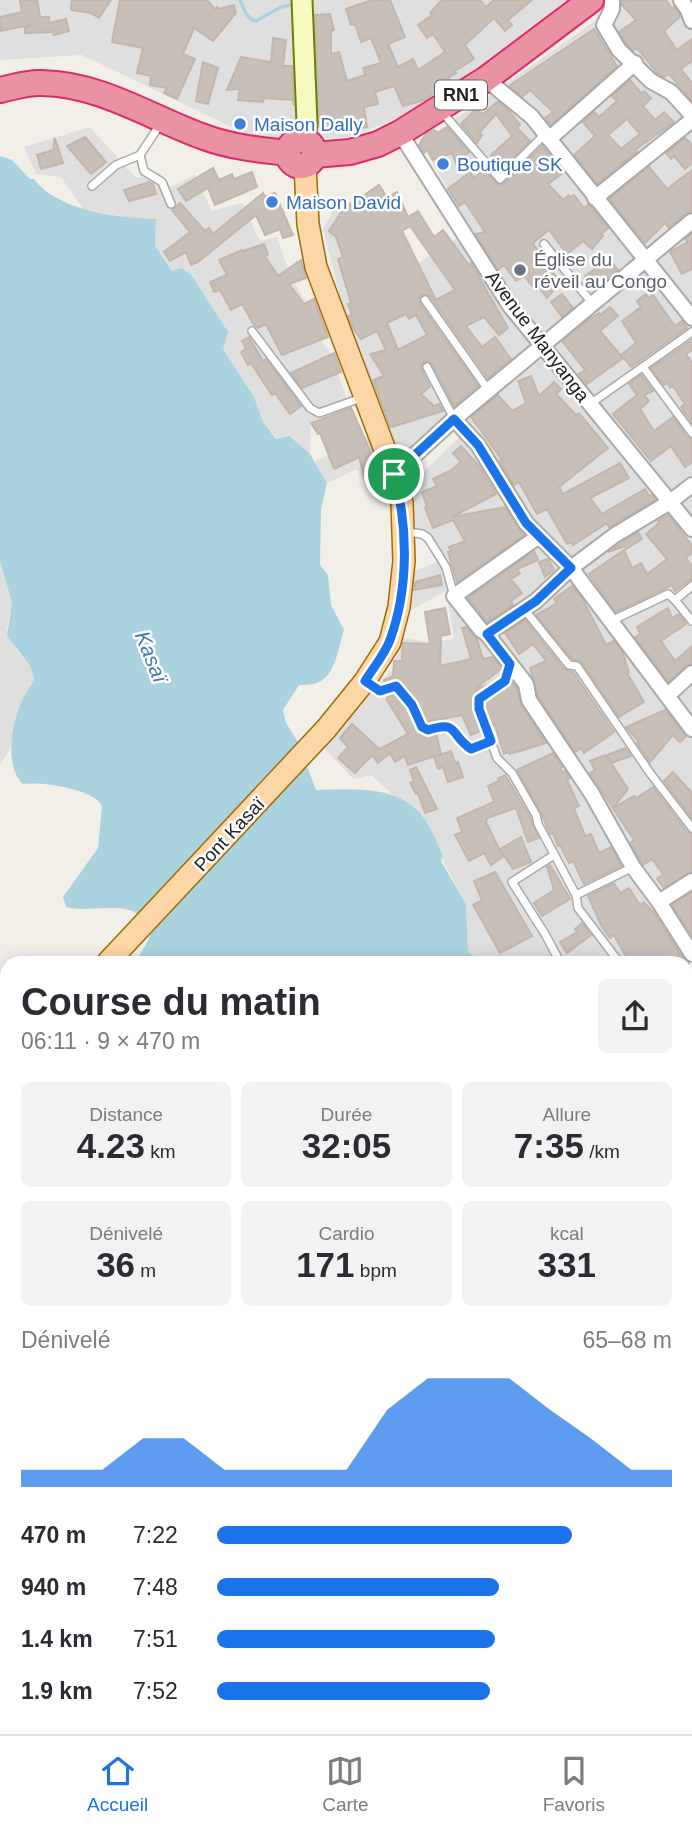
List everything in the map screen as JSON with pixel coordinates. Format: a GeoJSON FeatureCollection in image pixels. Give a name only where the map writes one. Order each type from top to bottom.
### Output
{"type":"FeatureCollection","features":[{"type":"Feature","properties":{"kind":"highway","name":"RN1"},"geometry":{"type":"LineString","coordinates":[[0,90],[41,83],[69,86],[122,102],[225,144],[303,153],[350,152],[377,144],[400,133],[439,109],[486,79],[591,0]]}},
{"type":"Feature","properties":{"kind":"main road"},"geometry":{"type":"LineString","coordinates":[[302,2],[307,123],[303,153]]}},
{"type":"Feature","properties":{"kind":"main road","name":"Pont Kasaï"},"geometry":{"type":"LineString","coordinates":[[114,956],[326,729],[365,681],[390,642],[399,607],[404,561],[402,503],[394,474],[316,267],[308,224],[303,153]]}},
{"type":"Feature","properties":{"kind":"street"},"geometry":{"type":"LineString","coordinates":[[595,198],[692,118],[671,92],[650,81],[635,63],[619,50],[606,31],[604,25],[612,9],[612,0]]}},
{"type":"Feature","properties":{"kind":"street"},"geometry":{"type":"LineString","coordinates":[[681,0],[692,21]]}},
{"type":"Feature","properties":{"kind":"street"},"geometry":{"type":"LineString","coordinates":[[547,137],[635,63]]}},
{"type":"Feature","properties":{"kind":"street"},"geometry":{"type":"LineString","coordinates":[[486,79],[532,117],[692,318]]}},
{"type":"Feature","properties":{"kind":"street","name":"Avenue Manyanga"},"geometry":{"type":"LineString","coordinates":[[400,133],[510,306],[692,529]]}},
{"type":"Feature","properties":{"kind":"street"},"geometry":{"type":"LineString","coordinates":[[394,474],[454,419],[643,259],[692,221]]}},
{"type":"Feature","properties":{"kind":"street"},"geometry":{"type":"LineString","coordinates":[[454,419],[478,445],[526,523],[571,568],[692,729]]}},
{"type":"Feature","properties":{"kind":"street"},"geometry":{"type":"LineString","coordinates":[[487,634],[524,610],[571,568],[615,535],[670,502],[692,485]]}},
{"type":"Feature","properties":{"kind":"street"},"geometry":{"type":"LineString","coordinates":[[539,536],[454,596],[526,684],[529,700],[593,794],[632,867],[690,948]]}},
{"type":"Feature","properties":{"kind":"street"},"geometry":{"type":"LineString","coordinates":[[667,696],[692,673]]}},
{"type":"Feature","properties":{"kind":"street"},"geometry":{"type":"LineString","coordinates":[[659,902],[692,881]]}},
{"type":"Feature","properties":{"kind":"lane"},"geometry":{"type":"LineString","coordinates":[[439,109],[499,179],[547,137]]}},
{"type":"Feature","properties":{"kind":"lane"},"geometry":{"type":"LineString","coordinates":[[92,186],[116,164],[140,155],[163,119]]}},
{"type":"Feature","properties":{"kind":"lane"},"geometry":{"type":"LineString","coordinates":[[140,155],[144,171],[162,183],[171,204]]}},
{"type":"Feature","properties":{"kind":"lane"},"geometry":{"type":"LineString","coordinates":[[544,244],[592,303]]}},
{"type":"Feature","properties":{"kind":"lane"},"geometry":{"type":"LineString","coordinates":[[425,300],[489,391]]}},
{"type":"Feature","properties":{"kind":"lane"},"geometry":{"type":"LineString","coordinates":[[252,331],[310,408],[319,413],[364,396]]}},
{"type":"Feature","properties":{"kind":"lane"},"geometry":{"type":"LineString","coordinates":[[589,404],[692,332]]}},
{"type":"Feature","properties":{"kind":"lane"},"geometry":{"type":"LineString","coordinates":[[643,366],[692,433]]}},
{"type":"Feature","properties":{"kind":"lane"},"geometry":{"type":"LineString","coordinates":[[427,367],[454,419]]}},
{"type":"Feature","properties":{"kind":"lane"},"geometry":{"type":"LineString","coordinates":[[402,532],[422,534],[428,538],[446,567],[454,596]]}},
{"type":"Feature","properties":{"kind":"lane"},"geometry":{"type":"LineString","coordinates":[[675,600],[692,586]]}},
{"type":"Feature","properties":{"kind":"lane"},"geometry":{"type":"LineString","coordinates":[[610,621],[667,594],[692,621]]}},
{"type":"Feature","properties":{"kind":"lane"},"geometry":{"type":"LineString","coordinates":[[524,610],[569,664],[577,666],[650,773],[692,828]]}},
{"type":"Feature","properties":{"kind":"lane"},"geometry":{"type":"LineString","coordinates":[[510,664],[505,681],[479,699],[479,709],[497,758],[512,773],[576,895],[578,908],[615,956]]}},
{"type":"Feature","properties":{"kind":"lane"},"geometry":{"type":"LineString","coordinates":[[365,681],[380,691],[396,686],[412,705],[422,727],[428,730],[444,725],[450,727],[471,749],[491,741]]}},
{"type":"Feature","properties":{"kind":"lane"},"geometry":{"type":"LineString","coordinates":[[555,855],[512,882],[557,956]]}},
{"type":"Feature","properties":{"kind":"lane"},"geometry":{"type":"LineString","coordinates":[[576,895],[632,867]]}},
{"type":"Feature","properties":{"kind":"shaded area"},"geometry":{"type":"Polygon","coordinates":[[[0,0],[568,0],[424,107],[351,137],[256,139],[82,55],[0,60],[0,0]]]}},
{"type":"Feature","properties":{"kind":"shaded area"},"geometry":{"type":"Polygon","coordinates":[[[625,0],[692,0],[692,956],[473,956],[468,951],[466,904],[415,807],[395,797],[371,775],[353,779],[324,748],[393,668],[402,638],[429,642],[454,639],[446,591],[411,610],[406,602],[409,573],[442,560],[429,534],[411,529],[385,471],[362,480],[357,469],[327,483],[314,462],[367,437],[380,461],[405,474],[422,473],[469,428],[460,415],[410,464],[392,448],[351,340],[323,229],[333,211],[358,197],[375,228],[407,270],[471,230],[421,143],[625,0]]]}},
{"type":"Feature","properties":{"kind":"shaded area"},"geometry":{"type":"Polygon","coordinates":[[[90,127],[136,178],[160,173],[169,188],[195,175],[212,211],[242,203],[260,241],[277,237],[291,278],[313,313],[348,403],[311,422],[310,454],[291,436],[277,439],[263,422],[254,397],[155,244],[156,220],[83,209],[61,177],[36,174],[24,147],[90,127]]]}},
{"type":"Feature","properties":{"kind":"shaded area"},"geometry":{"type":"Polygon","coordinates":[[[0,561],[12,603],[7,629],[15,649],[30,666],[34,678],[21,703],[11,747],[0,765],[0,561]]]}},
{"type":"Feature","properties":{"kind":"water","name":"Kasaï"},"geometry":{"type":"Polygon","coordinates":[[[0,156],[12,160],[30,179],[34,179],[58,199],[90,211],[156,219],[155,245],[172,271],[182,268],[192,276],[228,332],[223,349],[254,397],[263,422],[276,439],[290,436],[310,454],[327,483],[321,510],[320,565],[328,575],[331,605],[344,630],[332,669],[320,681],[299,685],[283,710],[286,723],[298,742],[316,790],[359,789],[388,794],[413,806],[423,817],[443,856],[441,861],[466,904],[468,951],[473,956],[139,956],[151,932],[137,914],[114,908],[66,907],[63,897],[98,848],[102,806],[89,795],[78,791],[54,785],[23,784],[13,767],[13,733],[22,700],[34,678],[30,666],[7,636],[12,603],[0,561],[0,156]]]}},
{"type":"Feature","properties":{"kind":"building"},"geometry":{"type":"Polygon","coordinates":[[[37,0],[40,17],[49,17],[49,23],[66,19],[69,31],[54,35],[53,32],[25,33],[25,28],[31,25],[0,31],[0,17],[22,12],[20,1],[37,0]]]}},
{"type":"Feature","properties":{"kind":"building"},"geometry":{"type":"Polygon","coordinates":[[[72,0],[111,0],[99,18],[91,13],[71,10],[72,0]]]}},
{"type":"Feature","properties":{"kind":"building"},"geometry":{"type":"Polygon","coordinates":[[[120,0],[207,0],[215,9],[234,5],[236,13],[213,41],[194,28],[183,54],[195,59],[177,99],[164,93],[167,88],[150,85],[151,76],[137,73],[143,48],[112,42],[120,0]]]}},
{"type":"Feature","properties":{"kind":"building"},"geometry":{"type":"Polygon","coordinates":[[[372,0],[390,0],[405,37],[388,44],[398,67],[413,59],[418,70],[445,52],[433,34],[427,38],[418,25],[432,15],[430,13],[442,0],[480,0],[486,7],[494,0],[532,0],[508,20],[512,25],[505,31],[494,18],[465,45],[474,59],[455,71],[456,73],[448,78],[450,82],[424,100],[403,106],[394,86],[375,92],[378,104],[364,107],[367,127],[338,132],[319,127],[315,15],[330,14],[334,30],[331,31],[331,54],[339,52],[347,81],[365,75],[363,68],[381,63],[371,38],[361,42],[346,9],[372,0]]]}},
{"type":"Feature","properties":{"kind":"building"},"geometry":{"type":"Polygon","coordinates":[[[622,0],[666,0],[679,14],[680,17],[664,31],[677,50],[692,39],[692,61],[681,69],[692,83],[692,101],[669,74],[664,77],[657,73],[637,48],[633,51],[627,44],[619,32],[636,20],[622,5],[622,0]]]}},
{"type":"Feature","properties":{"kind":"building"},"geometry":{"type":"Polygon","coordinates":[[[594,29],[617,66],[551,125],[545,118],[553,112],[530,90],[522,97],[509,86],[594,29]]]}},
{"type":"Feature","properties":{"kind":"building"},"geometry":{"type":"Polygon","coordinates":[[[273,38],[286,40],[283,66],[292,66],[294,106],[293,100],[238,100],[240,89],[227,90],[241,57],[271,62],[273,38]]]}},
{"type":"Feature","properties":{"kind":"building"},"geometry":{"type":"Polygon","coordinates":[[[203,62],[218,68],[208,104],[196,101],[203,62]]]}},
{"type":"Feature","properties":{"kind":"building"},"geometry":{"type":"Polygon","coordinates":[[[630,80],[641,93],[644,91],[651,98],[643,106],[655,120],[664,112],[674,122],[635,150],[637,152],[597,184],[574,155],[595,136],[583,122],[594,112],[599,117],[617,101],[612,96],[630,80]],[[627,119],[608,135],[621,149],[640,134],[627,119]]]}},
{"type":"Feature","properties":{"kind":"building"},"geometry":{"type":"Polygon","coordinates":[[[498,101],[509,111],[520,125],[517,128],[530,141],[500,170],[491,155],[512,136],[496,114],[479,133],[482,135],[477,143],[461,124],[476,109],[483,114],[498,101]]]}},
{"type":"Feature","properties":{"kind":"building"},"geometry":{"type":"Polygon","coordinates":[[[447,127],[469,152],[456,163],[452,153],[433,160],[427,149],[424,153],[419,145],[426,134],[434,130],[438,133],[447,127]]]}},
{"type":"Feature","properties":{"kind":"building"},"geometry":{"type":"Polygon","coordinates":[[[85,137],[106,162],[91,174],[67,146],[85,137]]]}},
{"type":"Feature","properties":{"kind":"building"},"geometry":{"type":"Polygon","coordinates":[[[55,138],[63,163],[41,169],[37,155],[53,150],[55,138]]]}},
{"type":"Feature","properties":{"kind":"building"},"geometry":{"type":"Polygon","coordinates":[[[685,138],[692,145],[692,163],[685,169],[674,156],[671,159],[666,153],[685,138]]]}},
{"type":"Feature","properties":{"kind":"building"},"geometry":{"type":"Polygon","coordinates":[[[542,146],[564,172],[548,184],[563,200],[574,195],[584,208],[588,205],[591,207],[608,228],[592,249],[583,241],[567,254],[549,230],[534,242],[541,254],[538,256],[561,282],[547,298],[535,282],[537,291],[524,276],[516,281],[504,265],[498,270],[476,234],[485,232],[465,202],[459,206],[448,189],[470,172],[474,178],[484,170],[496,183],[502,185],[542,146]]]}},
{"type":"Feature","properties":{"kind":"building"},"geometry":{"type":"Polygon","coordinates":[[[649,167],[667,189],[692,170],[692,212],[669,228],[665,223],[645,243],[609,199],[649,167]]]}},
{"type":"Feature","properties":{"kind":"building"},"geometry":{"type":"Polygon","coordinates":[[[213,168],[219,180],[232,174],[234,179],[252,172],[257,187],[215,205],[208,188],[186,201],[178,189],[213,168]]]}},
{"type":"Feature","properties":{"kind":"building"},"geometry":{"type":"Polygon","coordinates":[[[149,182],[153,184],[156,194],[129,201],[124,190],[149,182]]]}},
{"type":"Feature","properties":{"kind":"building"},"geometry":{"type":"Polygon","coordinates":[[[379,185],[387,197],[397,192],[408,217],[418,211],[434,237],[443,230],[469,265],[471,263],[508,328],[499,335],[484,317],[466,326],[482,347],[495,337],[511,359],[488,378],[430,296],[422,295],[419,298],[420,304],[478,386],[454,406],[432,364],[425,361],[421,369],[430,387],[421,394],[434,406],[439,404],[443,411],[390,426],[373,380],[384,376],[370,354],[386,350],[377,331],[361,339],[353,328],[348,316],[352,315],[348,304],[351,303],[338,259],[343,257],[336,237],[329,231],[347,203],[350,205],[379,185]],[[410,226],[402,231],[436,300],[455,290],[410,226]],[[406,314],[387,323],[398,350],[427,335],[416,315],[409,319],[406,314]]]}},
{"type":"Feature","properties":{"kind":"building"},"geometry":{"type":"Polygon","coordinates":[[[263,193],[265,197],[275,193],[293,235],[283,238],[280,229],[265,235],[256,215],[191,265],[186,252],[170,261],[164,252],[190,232],[172,210],[180,203],[205,231],[209,228],[213,234],[263,193]]]}},
{"type":"Feature","properties":{"kind":"building"},"geometry":{"type":"Polygon","coordinates":[[[692,234],[692,269],[682,274],[670,252],[688,242],[685,239],[692,234]]]}},
{"type":"Feature","properties":{"kind":"building"},"geometry":{"type":"Polygon","coordinates":[[[264,244],[268,254],[265,256],[278,276],[301,260],[306,278],[289,284],[304,304],[314,299],[328,337],[282,355],[266,324],[258,328],[242,304],[231,310],[220,290],[214,292],[210,282],[227,275],[219,260],[264,244]]]}},
{"type":"Feature","properties":{"kind":"building"},"geometry":{"type":"Polygon","coordinates":[[[609,259],[618,270],[595,289],[585,276],[609,259]]]}},
{"type":"Feature","properties":{"kind":"building"},"geometry":{"type":"Polygon","coordinates":[[[562,294],[573,308],[562,317],[551,302],[562,294]]]}},
{"type":"Feature","properties":{"kind":"building"},"geometry":{"type":"Polygon","coordinates":[[[646,294],[649,298],[653,295],[675,326],[682,321],[687,328],[631,367],[621,355],[636,343],[622,321],[641,307],[637,301],[646,294]]]}},
{"type":"Feature","properties":{"kind":"building"},"geometry":{"type":"Polygon","coordinates":[[[610,307],[618,316],[600,331],[623,358],[587,384],[579,374],[585,370],[562,341],[610,307]]]}},
{"type":"Feature","properties":{"kind":"building"},"geometry":{"type":"Polygon","coordinates":[[[249,337],[263,361],[266,359],[301,406],[290,414],[275,393],[272,395],[251,363],[248,365],[241,352],[246,349],[242,341],[249,337]]]}},
{"type":"Feature","properties":{"kind":"building"},"geometry":{"type":"Polygon","coordinates":[[[692,340],[692,350],[686,354],[692,363],[692,423],[681,407],[685,404],[673,386],[670,388],[668,383],[664,385],[651,368],[692,340]]]}},
{"type":"Feature","properties":{"kind":"building"},"geometry":{"type":"Polygon","coordinates":[[[334,353],[341,372],[302,388],[291,373],[334,353]]]}},
{"type":"Feature","properties":{"kind":"building"},"geometry":{"type":"Polygon","coordinates":[[[641,375],[653,391],[644,395],[649,401],[640,409],[654,431],[673,417],[687,437],[692,439],[692,462],[685,467],[671,446],[651,461],[613,414],[637,395],[629,384],[641,375]]]}},
{"type":"Feature","properties":{"kind":"building"},"geometry":{"type":"Polygon","coordinates":[[[531,376],[539,396],[554,382],[561,389],[556,394],[576,415],[579,413],[608,448],[559,487],[563,494],[620,463],[629,478],[590,498],[602,514],[645,489],[655,500],[609,527],[607,523],[573,545],[571,542],[567,544],[547,509],[537,514],[519,482],[514,485],[500,461],[502,460],[471,417],[498,395],[512,411],[526,403],[518,381],[531,376]]]}},
{"type":"Feature","properties":{"kind":"building"},"geometry":{"type":"Polygon","coordinates":[[[351,408],[379,471],[364,476],[359,457],[334,469],[320,433],[318,434],[311,423],[351,408]]]}},
{"type":"Feature","properties":{"kind":"building"},"geometry":{"type":"Polygon","coordinates":[[[461,446],[479,466],[496,494],[452,517],[505,507],[524,535],[457,582],[448,552],[451,551],[449,547],[465,541],[453,520],[433,528],[422,492],[437,486],[433,479],[461,462],[453,453],[461,446]]]}},
{"type":"Feature","properties":{"kind":"building"},"geometry":{"type":"Polygon","coordinates":[[[668,515],[692,546],[692,553],[686,558],[692,566],[692,579],[675,591],[672,585],[616,612],[589,574],[624,550],[632,568],[641,563],[647,574],[667,559],[646,534],[668,515]]]}},
{"type":"Feature","properties":{"kind":"building"},"geometry":{"type":"Polygon","coordinates":[[[638,532],[642,539],[626,549],[625,546],[608,552],[638,532]]]}},
{"type":"Feature","properties":{"kind":"building"},"geometry":{"type":"Polygon","coordinates":[[[534,551],[538,560],[517,569],[520,574],[511,579],[522,593],[511,601],[513,605],[491,620],[489,617],[487,622],[468,598],[534,551]]]}},
{"type":"Feature","properties":{"kind":"building"},"geometry":{"type":"Polygon","coordinates":[[[548,559],[554,570],[545,577],[539,562],[548,559]]]}},
{"type":"Feature","properties":{"kind":"building"},"geometry":{"type":"Polygon","coordinates":[[[440,575],[442,585],[414,590],[415,582],[440,575]]]}},
{"type":"Feature","properties":{"kind":"building"},"geometry":{"type":"Polygon","coordinates":[[[572,586],[582,598],[606,645],[614,641],[622,651],[629,672],[627,673],[644,702],[619,717],[582,663],[572,659],[536,615],[557,603],[554,599],[572,586]]]}},
{"type":"Feature","properties":{"kind":"building"},"geometry":{"type":"Polygon","coordinates":[[[445,608],[450,634],[441,636],[440,666],[471,659],[462,628],[466,627],[477,639],[483,659],[493,657],[502,668],[474,690],[491,684],[473,697],[473,711],[480,731],[471,735],[462,715],[427,722],[417,701],[401,682],[395,680],[385,683],[384,680],[393,676],[394,661],[402,661],[403,643],[430,644],[425,612],[445,608]]]}},
{"type":"Feature","properties":{"kind":"building"},"geometry":{"type":"Polygon","coordinates":[[[668,608],[672,618],[679,614],[686,624],[661,641],[675,661],[692,646],[692,664],[685,666],[669,682],[635,637],[640,634],[637,627],[668,608]]]}},
{"type":"Feature","properties":{"kind":"building"},"geometry":{"type":"Polygon","coordinates":[[[525,620],[564,669],[573,672],[614,732],[584,753],[581,748],[575,752],[538,696],[530,668],[546,661],[533,644],[519,654],[505,633],[525,620]]]}},
{"type":"Feature","properties":{"kind":"building"},"geometry":{"type":"Polygon","coordinates":[[[511,681],[517,688],[521,705],[546,743],[504,754],[485,702],[511,681]]]}},
{"type":"Feature","properties":{"kind":"building"},"geometry":{"type":"Polygon","coordinates":[[[394,693],[407,708],[419,732],[426,736],[436,734],[441,754],[408,765],[405,756],[395,762],[390,753],[378,763],[372,755],[355,773],[338,758],[348,747],[340,738],[352,724],[378,748],[376,751],[408,734],[387,700],[387,696],[394,693]]]}},
{"type":"Feature","properties":{"kind":"building"},"geometry":{"type":"Polygon","coordinates":[[[665,710],[686,736],[680,742],[673,735],[650,762],[637,743],[639,742],[626,727],[665,710]]]}},
{"type":"Feature","properties":{"kind":"building"},"geometry":{"type":"Polygon","coordinates":[[[625,748],[631,756],[611,763],[628,789],[613,808],[590,773],[595,770],[590,761],[605,755],[609,761],[607,755],[625,748]]]}},
{"type":"Feature","properties":{"kind":"building"},"geometry":{"type":"Polygon","coordinates":[[[451,751],[463,777],[448,782],[443,767],[438,769],[434,757],[451,751]]]}},
{"type":"Feature","properties":{"kind":"building"},"geometry":{"type":"Polygon","coordinates":[[[553,753],[562,767],[562,772],[565,771],[570,778],[567,780],[579,806],[574,808],[585,836],[591,834],[599,853],[611,847],[621,866],[584,884],[573,861],[569,863],[553,833],[550,834],[517,770],[553,753]]]}},
{"type":"Feature","properties":{"kind":"building"},"geometry":{"type":"Polygon","coordinates":[[[416,767],[437,809],[425,813],[418,793],[416,794],[410,783],[414,781],[410,770],[416,767]]]}},
{"type":"Feature","properties":{"kind":"building"},"geometry":{"type":"Polygon","coordinates":[[[673,772],[692,793],[692,818],[664,781],[673,772]]]}},
{"type":"Feature","properties":{"kind":"building"},"geometry":{"type":"Polygon","coordinates":[[[505,775],[539,838],[528,842],[516,808],[487,818],[486,822],[503,857],[491,865],[484,853],[469,861],[455,835],[462,832],[457,818],[494,802],[488,786],[505,775]]]}},
{"type":"Feature","properties":{"kind":"building"},"geometry":{"type":"Polygon","coordinates":[[[653,787],[687,832],[692,834],[692,871],[664,888],[657,879],[663,874],[652,859],[643,865],[630,843],[634,840],[613,808],[653,787]]]}},
{"type":"Feature","properties":{"kind":"building"},"geometry":{"type":"Polygon","coordinates":[[[521,837],[531,862],[513,869],[500,849],[521,837]]]}},
{"type":"Feature","properties":{"kind":"building"},"geometry":{"type":"Polygon","coordinates":[[[550,865],[570,899],[542,916],[534,903],[554,890],[547,867],[550,865]]]}},
{"type":"Feature","properties":{"kind":"building"},"geometry":{"type":"Polygon","coordinates":[[[495,872],[532,936],[500,953],[473,905],[482,900],[474,881],[495,872]]]}},
{"type":"Feature","properties":{"kind":"building"},"geometry":{"type":"Polygon","coordinates":[[[614,883],[620,893],[629,888],[640,905],[644,902],[655,914],[681,956],[626,956],[614,935],[610,938],[602,927],[588,896],[614,883]]]}},
{"type":"Feature","properties":{"kind":"building"},"geometry":{"type":"Polygon","coordinates":[[[692,892],[692,936],[672,905],[692,892]]]}},
{"type":"Feature","properties":{"kind":"building"},"geometry":{"type":"Polygon","coordinates":[[[582,923],[591,935],[567,953],[560,942],[577,932],[575,929],[582,923]]]}},
{"type":"Feature","properties":{"kind":"waterway"},"geometry":{"type":"LineString","coordinates":[[240,0],[247,16],[256,21],[281,7],[294,4]]}},
{"type":"Feature","properties":{"kind":"place","name":"Maison Dally"},"geometry":{"type":"Point","coordinates":[240,124]}},
{"type":"Feature","properties":{"kind":"place","name":"Boutique SK"},"geometry":{"type":"Point","coordinates":[443,164]}},
{"type":"Feature","properties":{"kind":"place","name":"Maison David"},"geometry":{"type":"Point","coordinates":[272,202]}},
{"type":"Feature","properties":{"kind":"place","name":"Église du réveil au Congo"},"geometry":{"type":"Point","coordinates":[520,270]}},
{"type":"Feature","properties":{"kind":"route"},"geometry":{"type":"LineString","coordinates":[[454,419],[478,445],[526,523],[571,568],[536,601],[487,634],[510,664],[505,681],[479,699],[479,709],[491,741],[471,749],[450,727],[444,725],[428,730],[422,727],[412,705],[396,686],[380,691],[365,681],[390,642],[399,607],[404,561],[402,503],[394,474],[454,419]]}}]}
